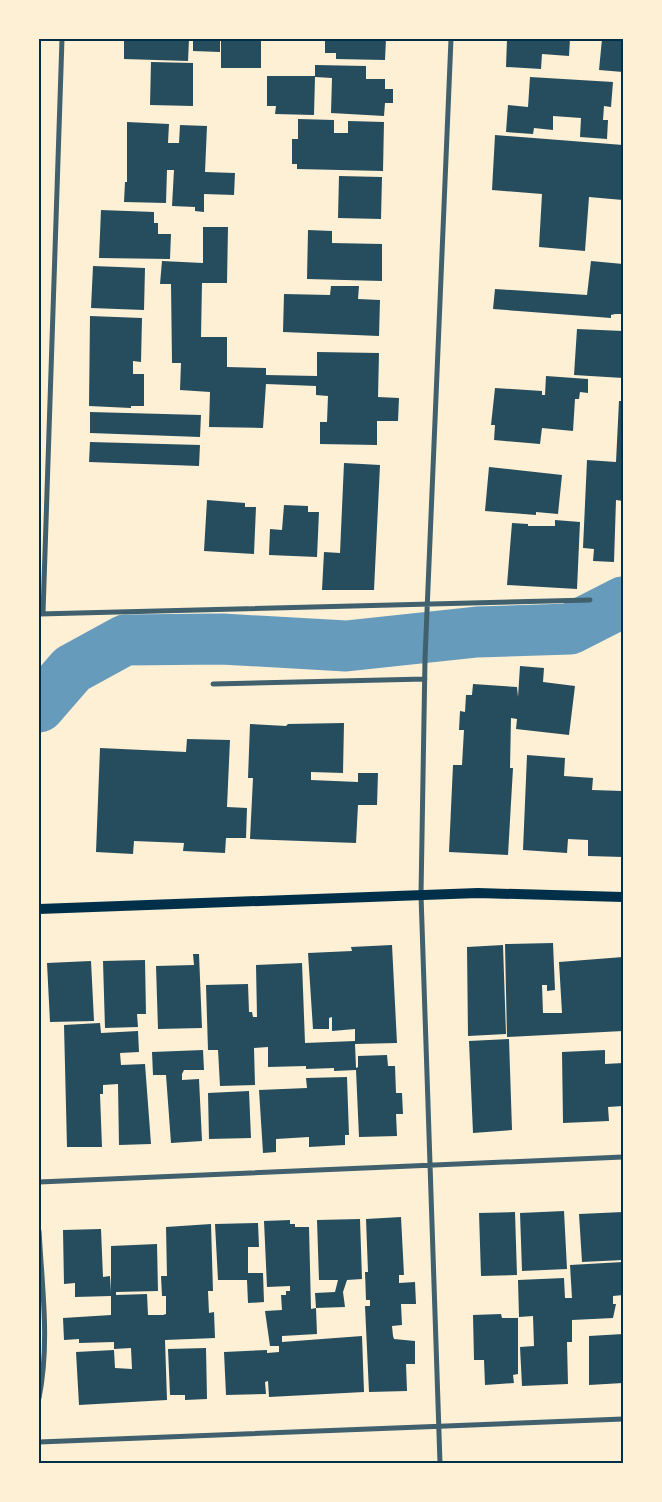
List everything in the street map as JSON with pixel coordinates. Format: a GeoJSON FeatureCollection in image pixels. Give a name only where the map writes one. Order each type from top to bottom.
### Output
{"type":"FeatureCollection","features":[{"type":"Feature","properties":{"kind":"main road"},"geometry":{"type":"LineString","coordinates":[[39,909],[421,895],[539,894],[623,897]]}},
{"type":"Feature","properties":{"kind":"street"},"geometry":{"type":"LineString","coordinates":[[62,39],[41,613],[590,600]]}},
{"type":"Feature","properties":{"kind":"street"},"geometry":{"type":"LineString","coordinates":[[440,1463],[421,895],[425,659],[451,39]]}},
{"type":"Feature","properties":{"kind":"street"},"geometry":{"type":"LineString","coordinates":[[213,684],[425,678]]}},
{"type":"Feature","properties":{"kind":"street"},"geometry":{"type":"LineString","coordinates":[[39,1182],[623,1157]]}},
{"type":"Feature","properties":{"kind":"street"},"geometry":{"type":"LineString","coordinates":[[39,1231],[45,1346],[39,1398]]}},
{"type":"Feature","properties":{"kind":"street"},"geometry":{"type":"LineString","coordinates":[[39,1442],[623,1419]]}},
{"type":"Feature","properties":{"kind":"building"},"geometry":{"type":"Polygon","coordinates":[[[124,39],[189,39],[188,61],[124,59],[124,39]]]}},
{"type":"Feature","properties":{"kind":"building"},"geometry":{"type":"Polygon","coordinates":[[[193,39],[220,39],[220,52],[193,51],[193,39]]]}},
{"type":"Feature","properties":{"kind":"building"},"geometry":{"type":"Polygon","coordinates":[[[221,39],[261,39],[261,68],[221,68],[221,39]]]}},
{"type":"Feature","properties":{"kind":"building"},"geometry":{"type":"Polygon","coordinates":[[[325,39],[386,39],[385,60],[336,59],[336,53],[325,53],[325,39]]]}},
{"type":"Feature","properties":{"kind":"building"},"geometry":{"type":"Polygon","coordinates":[[[507,39],[570,39],[569,56],[542,54],[541,69],[506,67],[507,39]]]}},
{"type":"Feature","properties":{"kind":"building"},"geometry":{"type":"Polygon","coordinates":[[[602,39],[623,39],[623,72],[599,70],[602,39]]]}},
{"type":"Feature","properties":{"kind":"building"},"geometry":{"type":"Polygon","coordinates":[[[151,62],[193,63],[193,106],[150,105],[151,62]]]}},
{"type":"Feature","properties":{"kind":"building"},"geometry":{"type":"Polygon","coordinates":[[[315,65],[366,66],[366,79],[385,79],[385,89],[393,89],[393,103],[385,103],[384,116],[331,113],[332,78],[315,77],[314,115],[275,114],[276,106],[267,106],[267,76],[315,76],[315,65]]]}},
{"type":"Feature","properties":{"kind":"building"},"geometry":{"type":"Polygon","coordinates":[[[530,77],[613,82],[611,107],[604,106],[603,120],[608,120],[607,139],[580,137],[581,118],[553,116],[553,130],[534,128],[533,134],[506,132],[508,105],[528,107],[530,77]]]}},
{"type":"Feature","properties":{"kind":"building"},"geometry":{"type":"Polygon","coordinates":[[[298,119],[334,120],[334,133],[348,133],[348,121],[384,122],[383,171],[297,169],[297,164],[292,164],[292,139],[298,139],[298,119]]]}},
{"type":"Feature","properties":{"kind":"building"},"geometry":{"type":"Polygon","coordinates":[[[127,122],[169,124],[168,143],[179,143],[180,125],[207,126],[205,172],[235,173],[234,195],[204,194],[204,212],[195,211],[195,207],[172,206],[174,170],[167,170],[166,203],[124,202],[125,182],[127,182],[127,122]]]}},
{"type":"Feature","properties":{"kind":"building"},"geometry":{"type":"Polygon","coordinates":[[[495,135],[623,145],[623,200],[589,197],[585,251],[539,247],[542,194],[492,190],[495,135]]]}},
{"type":"Feature","properties":{"kind":"building"},"geometry":{"type":"Polygon","coordinates":[[[339,176],[382,177],[381,219],[338,218],[339,176]]]}},
{"type":"Feature","properties":{"kind":"building"},"geometry":{"type":"Polygon","coordinates":[[[101,210],[154,212],[154,223],[158,223],[158,234],[171,234],[170,259],[99,258],[101,210]]]}},
{"type":"Feature","properties":{"kind":"building"},"geometry":{"type":"Polygon","coordinates":[[[203,227],[228,227],[227,283],[202,283],[201,337],[227,337],[227,367],[266,368],[266,375],[317,376],[317,352],[379,353],[378,397],[399,398],[398,421],[377,421],[377,445],[320,444],[320,422],[327,422],[328,396],[316,395],[316,386],[266,384],[263,428],[209,427],[210,392],[180,390],[181,363],[172,363],[171,284],[160,284],[162,261],[203,263],[203,227]]]}},
{"type":"Feature","properties":{"kind":"building"},"geometry":{"type":"Polygon","coordinates":[[[308,230],[332,231],[332,243],[382,244],[382,281],[307,279],[308,230]]]}},
{"type":"Feature","properties":{"kind":"building"},"geometry":{"type":"Polygon","coordinates":[[[591,261],[623,264],[623,314],[611,315],[611,318],[493,309],[495,289],[587,295],[591,261]]]}},
{"type":"Feature","properties":{"kind":"building"},"geometry":{"type":"Polygon","coordinates":[[[93,266],[145,268],[144,310],[91,308],[93,266]]]}},
{"type":"Feature","properties":{"kind":"building"},"geometry":{"type":"Polygon","coordinates":[[[331,286],[359,286],[358,299],[380,300],[379,336],[283,332],[284,294],[330,295],[331,286]]]}},
{"type":"Feature","properties":{"kind":"building"},"geometry":{"type":"Polygon","coordinates":[[[90,316],[142,318],[141,362],[133,361],[133,374],[144,374],[144,406],[131,406],[131,408],[89,406],[90,316]]]}},
{"type":"Feature","properties":{"kind":"building"},"geometry":{"type":"Polygon","coordinates":[[[577,329],[623,331],[623,378],[574,375],[577,329]]]}},
{"type":"Feature","properties":{"kind":"building"},"geometry":{"type":"Polygon","coordinates":[[[546,376],[588,379],[588,393],[580,392],[579,399],[575,399],[573,431],[542,428],[540,444],[494,440],[495,425],[491,425],[495,388],[542,391],[542,395],[545,395],[546,376]]]}},
{"type":"Feature","properties":{"kind":"building"},"geometry":{"type":"Polygon","coordinates":[[[619,401],[623,401],[623,501],[616,500],[614,562],[593,561],[594,549],[583,548],[587,460],[616,462],[619,401]]]}},
{"type":"Feature","properties":{"kind":"building"},"geometry":{"type":"Polygon","coordinates":[[[90,412],[201,415],[200,437],[90,433],[90,412]]]}},
{"type":"Feature","properties":{"kind":"building"},"geometry":{"type":"Polygon","coordinates":[[[90,442],[200,445],[199,466],[89,462],[90,442]]]}},
{"type":"Feature","properties":{"kind":"building"},"geometry":{"type":"Polygon","coordinates":[[[344,463],[380,465],[374,590],[322,590],[324,552],[340,553],[344,463]]]}},
{"type":"Feature","properties":{"kind":"building"},"geometry":{"type":"Polygon","coordinates":[[[489,467],[562,475],[558,514],[536,512],[536,515],[485,511],[489,467]]]}},
{"type":"Feature","properties":{"kind":"building"},"geometry":{"type":"Polygon","coordinates":[[[207,500],[245,503],[245,507],[256,507],[254,554],[204,551],[207,500]]]}},
{"type":"Feature","properties":{"kind":"building"},"geometry":{"type":"Polygon","coordinates":[[[284,505],[308,506],[308,512],[319,512],[317,557],[269,555],[270,529],[282,530],[284,505]]]}},
{"type":"Feature","properties":{"kind":"building"},"geometry":{"type":"Polygon","coordinates":[[[555,520],[580,522],[577,589],[507,585],[512,523],[528,524],[528,526],[555,526],[555,520]]]}},
{"type":"Feature","properties":{"kind":"building"},"geometry":{"type":"Polygon","coordinates":[[[520,666],[544,668],[543,682],[575,686],[569,735],[516,729],[517,719],[511,718],[510,768],[513,768],[508,855],[449,852],[453,765],[462,765],[464,730],[459,730],[460,711],[465,712],[466,695],[472,695],[473,684],[517,687],[518,697],[520,666]]]}},
{"type":"Feature","properties":{"kind":"building"},"geometry":{"type":"Polygon","coordinates":[[[344,723],[343,773],[311,772],[311,780],[358,782],[358,773],[378,773],[377,805],[358,805],[356,843],[250,839],[253,778],[248,778],[250,724],[286,726],[288,724],[344,723]]]}},
{"type":"Feature","properties":{"kind":"building"},"geometry":{"type":"Polygon","coordinates":[[[187,739],[230,740],[227,807],[247,808],[246,838],[226,838],[225,853],[183,851],[184,843],[134,841],[133,854],[96,852],[100,748],[186,752],[187,739]]]}},
{"type":"Feature","properties":{"kind":"building"},"geometry":{"type":"Polygon","coordinates":[[[527,755],[565,758],[564,776],[593,778],[592,790],[623,791],[623,857],[588,856],[588,840],[568,839],[567,853],[523,850],[527,755]]]}},
{"type":"Feature","properties":{"kind":"building"},"geometry":{"type":"Polygon","coordinates":[[[553,943],[555,990],[547,991],[547,985],[542,985],[543,1013],[562,1013],[559,962],[623,957],[623,1031],[507,1037],[505,944],[553,943]]]}},
{"type":"Feature","properties":{"kind":"building"},"geometry":{"type":"Polygon","coordinates":[[[392,945],[397,1043],[355,1044],[356,1068],[358,1067],[358,1056],[387,1055],[388,1066],[395,1066],[396,1093],[402,1093],[403,1114],[396,1114],[397,1136],[359,1137],[356,1070],[334,1071],[334,1068],[306,1069],[306,1066],[268,1067],[268,1047],[254,1048],[255,1085],[220,1086],[218,1050],[208,1050],[206,985],[248,984],[249,1012],[252,1012],[253,1017],[257,1017],[256,965],[302,963],[305,1043],[355,1041],[355,1029],[332,1031],[332,1017],[329,1018],[329,1029],[313,1029],[308,953],[352,951],[351,947],[392,945]]]}},
{"type":"Feature","properties":{"kind":"building"},"geometry":{"type":"Polygon","coordinates":[[[503,945],[506,1034],[468,1036],[467,947],[503,945]]]}},
{"type":"Feature","properties":{"kind":"building"},"geometry":{"type":"Polygon","coordinates":[[[193,954],[199,954],[202,1028],[158,1029],[156,966],[194,965],[193,954]]]}},
{"type":"Feature","properties":{"kind":"building"},"geometry":{"type":"Polygon","coordinates":[[[145,960],[146,1014],[137,1014],[138,1027],[105,1028],[103,961],[145,960]]]}},
{"type":"Feature","properties":{"kind":"building"},"geometry":{"type":"Polygon","coordinates":[[[91,961],[94,1021],[50,1022],[47,963],[91,961]]]}},
{"type":"Feature","properties":{"kind":"building"},"geometry":{"type":"Polygon","coordinates":[[[100,1023],[101,1033],[138,1031],[139,1052],[120,1053],[121,1065],[145,1064],[151,1144],[119,1145],[118,1084],[103,1085],[103,1094],[100,1094],[102,1147],[67,1147],[64,1025],[100,1023]]]}},
{"type":"Feature","properties":{"kind":"building"},"geometry":{"type":"Polygon","coordinates":[[[509,1039],[512,1130],[473,1133],[469,1041],[509,1039]]]}},
{"type":"Feature","properties":{"kind":"building"},"geometry":{"type":"Polygon","coordinates":[[[203,1050],[204,1070],[184,1070],[182,1074],[182,1080],[199,1079],[202,1141],[171,1143],[166,1075],[153,1075],[152,1052],[203,1050]]]}},
{"type":"Feature","properties":{"kind":"building"},"geometry":{"type":"Polygon","coordinates":[[[605,1050],[605,1064],[623,1063],[623,1106],[608,1107],[609,1121],[563,1123],[562,1052],[605,1050]]]}},
{"type":"Feature","properties":{"kind":"building"},"geometry":{"type":"Polygon","coordinates":[[[347,1077],[349,1135],[345,1135],[345,1145],[309,1147],[309,1137],[276,1139],[276,1152],[263,1153],[259,1090],[307,1088],[306,1078],[347,1077]]]}},
{"type":"Feature","properties":{"kind":"building"},"geometry":{"type":"Polygon","coordinates":[[[249,1091],[251,1138],[209,1139],[208,1093],[249,1091]]]}},
{"type":"Feature","properties":{"kind":"building"},"geometry":{"type":"Polygon","coordinates":[[[564,1211],[567,1269],[522,1271],[520,1213],[564,1211]]]}},
{"type":"Feature","properties":{"kind":"building"},"geometry":{"type":"Polygon","coordinates":[[[515,1212],[517,1275],[481,1276],[479,1213],[515,1212]]]}},
{"type":"Feature","properties":{"kind":"building"},"geometry":{"type":"Polygon","coordinates":[[[623,1212],[623,1260],[582,1262],[579,1214],[623,1212]]]}},
{"type":"Feature","properties":{"kind":"building"},"geometry":{"type":"Polygon","coordinates":[[[401,1217],[404,1275],[399,1275],[399,1283],[415,1282],[416,1304],[401,1304],[402,1325],[392,1326],[394,1339],[415,1341],[415,1364],[406,1364],[407,1391],[369,1392],[365,1306],[370,1306],[370,1300],[366,1300],[365,1272],[368,1272],[366,1219],[401,1217]]]}},
{"type":"Feature","properties":{"kind":"building"},"geometry":{"type":"Polygon","coordinates":[[[360,1219],[362,1279],[347,1280],[343,1292],[345,1307],[316,1308],[315,1293],[335,1292],[338,1280],[319,1280],[317,1220],[360,1219]]]}},
{"type":"Feature","properties":{"kind":"building"},"geometry":{"type":"Polygon","coordinates":[[[290,1220],[290,1224],[295,1224],[295,1227],[309,1227],[311,1309],[316,1308],[317,1334],[282,1336],[282,1342],[362,1336],[364,1392],[269,1397],[268,1381],[265,1382],[266,1394],[226,1395],[224,1352],[267,1350],[267,1353],[279,1352],[279,1346],[270,1346],[265,1311],[282,1310],[281,1295],[286,1295],[286,1291],[290,1291],[290,1286],[267,1287],[264,1221],[290,1220]]]}},
{"type":"Feature","properties":{"kind":"building"},"geometry":{"type":"Polygon","coordinates":[[[258,1223],[259,1247],[248,1247],[248,1273],[263,1273],[264,1302],[248,1303],[247,1280],[218,1280],[215,1224],[258,1223]]]}},
{"type":"Feature","properties":{"kind":"building"},"geometry":{"type":"Polygon","coordinates":[[[211,1224],[213,1291],[208,1291],[209,1313],[214,1312],[215,1338],[165,1340],[167,1400],[79,1405],[76,1352],[114,1350],[115,1368],[132,1369],[131,1348],[114,1349],[114,1342],[79,1343],[79,1339],[64,1340],[63,1318],[111,1315],[111,1296],[75,1297],[75,1283],[64,1284],[63,1230],[101,1229],[103,1277],[110,1276],[111,1292],[111,1246],[157,1244],[158,1291],[116,1292],[116,1295],[147,1294],[148,1315],[163,1315],[166,1314],[166,1296],[162,1296],[161,1276],[167,1276],[166,1227],[211,1224]]]}},
{"type":"Feature","properties":{"kind":"building"},"geometry":{"type":"Polygon","coordinates":[[[623,1262],[623,1295],[613,1296],[613,1304],[616,1304],[613,1318],[572,1320],[572,1342],[567,1342],[568,1384],[522,1386],[520,1347],[534,1346],[533,1316],[519,1317],[518,1280],[564,1278],[565,1298],[572,1298],[570,1265],[623,1262]]]}},
{"type":"Feature","properties":{"kind":"building"},"geometry":{"type":"Polygon","coordinates":[[[501,1314],[502,1318],[518,1318],[518,1374],[513,1375],[514,1383],[485,1385],[484,1360],[474,1360],[473,1315],[501,1314]]]}},
{"type":"Feature","properties":{"kind":"building"},"geometry":{"type":"Polygon","coordinates":[[[623,1334],[623,1383],[589,1385],[589,1336],[623,1334]]]}},
{"type":"Feature","properties":{"kind":"building"},"geometry":{"type":"Polygon","coordinates":[[[206,1348],[207,1399],[185,1400],[185,1395],[170,1395],[168,1349],[206,1348]]]}},
{"type":"Feature","properties":{"kind":"waterway"},"geometry":{"type":"LineString","coordinates":[[39,707],[72,669],[125,640],[222,639],[346,646],[477,632],[570,629],[623,602]]}}]}
